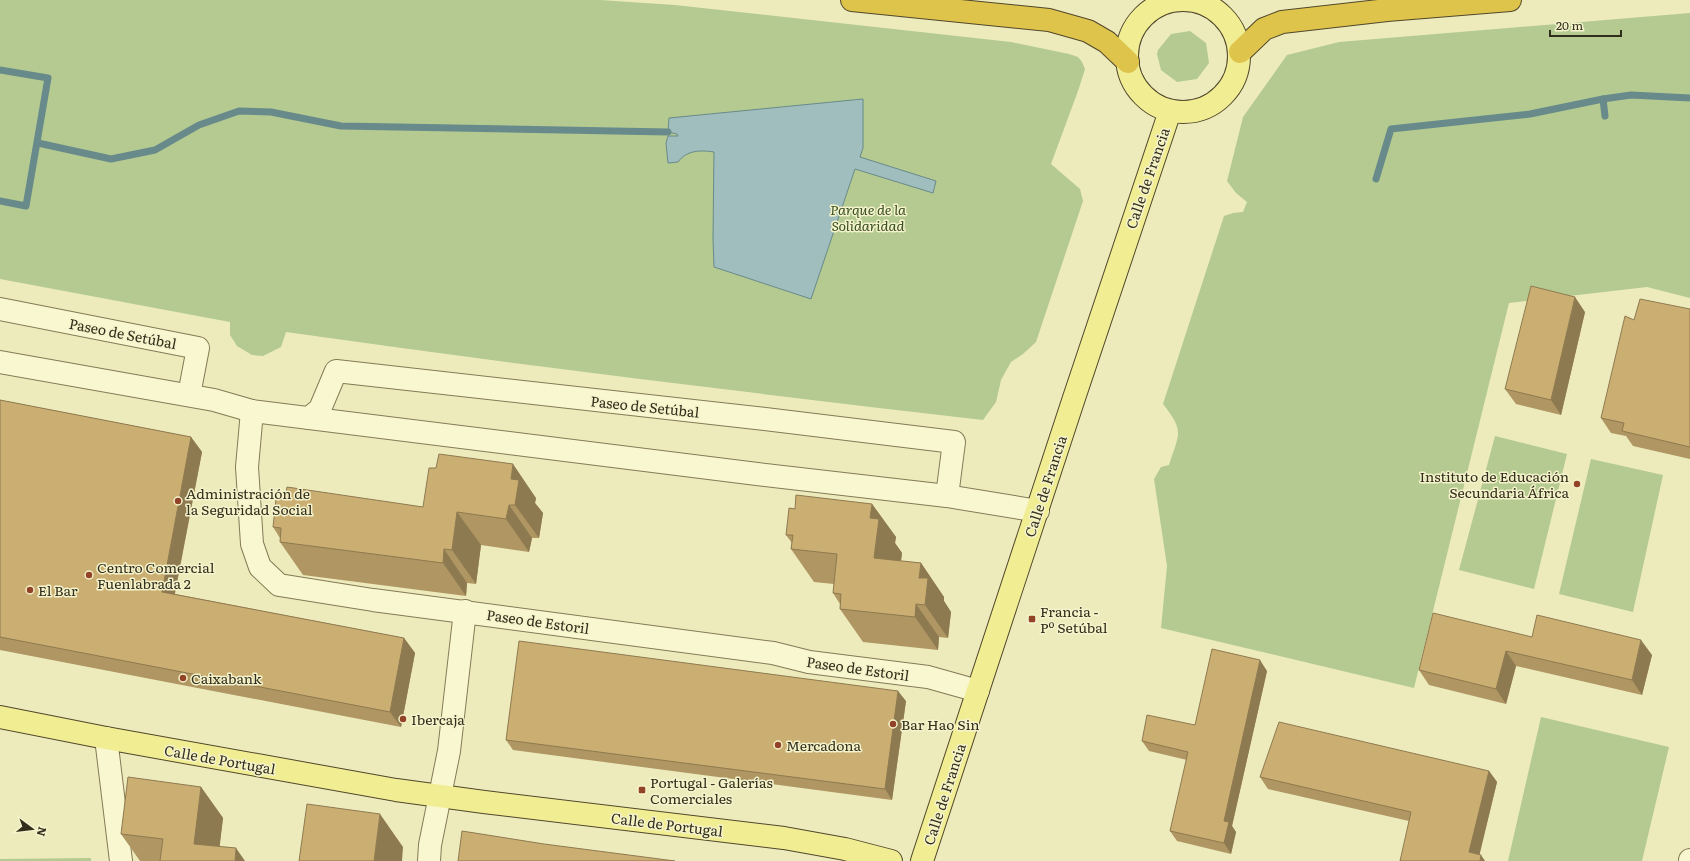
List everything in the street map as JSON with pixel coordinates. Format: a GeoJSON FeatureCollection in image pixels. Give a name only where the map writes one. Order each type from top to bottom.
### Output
{"type":"FeatureCollection","features":[{"type":"Feature","properties":{"kind":"highway"},"geometry":{"type":"LineString","coordinates":[[852,0],[1049,20],[1088,31],[1107,42],[1128,62]]}},
{"type":"Feature","properties":{"kind":"highway"},"geometry":{"type":"LineString","coordinates":[[1240,52],[1264,29],[1282,22],[1387,10],[1510,0]]}},
{"type":"Feature","properties":{"kind":"main road"},"geometry":{"type":"LineString","coordinates":[[1182,0],[1217,5],[1236,36],[1240,52],[1237,73],[1227,92],[1211,106],[1191,112],[1170,111],[1154,104],[1141,93],[1132,79],[1128,62],[1129,44],[1136,27],[1148,13],[1163,4],[1182,0]]}},
{"type":"Feature","properties":{"kind":"main road","name":"Calle de Francia"},"geometry":{"type":"LineString","coordinates":[[922,861],[1038,511],[1075,393],[1170,111]]}},
{"type":"Feature","properties":{"kind":"main road","name":"Calle de Portugal"},"geometry":{"type":"LineString","coordinates":[[0,717],[106,738],[396,790],[440,797],[784,838],[845,849],[891,861]]}},
{"type":"Feature","properties":{"kind":"street","name":"Paseo de Setúbal"},"geometry":{"type":"LineString","coordinates":[[0,309],[198,348],[189,396]]}},
{"type":"Feature","properties":{"kind":"street"},"geometry":{"type":"LineString","coordinates":[[0,362],[214,400],[252,411],[947,496],[1038,511]]}},
{"type":"Feature","properties":{"kind":"street","name":"Paseo de Setúbal"},"geometry":{"type":"LineString","coordinates":[[310,418],[320,409],[336,371],[939,440],[954,442],[947,496]]}},
{"type":"Feature","properties":{"kind":"street","name":"Paseo de Estoril"},"geometry":{"type":"LineString","coordinates":[[252,411],[247,467],[252,544],[260,567],[279,585],[373,600],[773,653],[809,662],[928,677],[978,691]]}},
{"type":"Feature","properties":{"kind":"street"},"geometry":{"type":"LineString","coordinates":[[429,861],[430,845],[449,751],[465,611]]}},
{"type":"Feature","properties":{"kind":"street"},"geometry":{"type":"LineString","coordinates":[[106,738],[121,861]]}},
{"type":"Feature","properties":{"kind":"green space","name":"Parque de la Solidaridad"},"geometry":{"type":"Polygon","coordinates":[[[0,0],[600,0],[675,5],[1011,42],[1069,54],[1078,57],[1082,62],[1085,69],[1051,164],[1080,189],[1083,201],[1036,342],[1023,354],[1011,362],[1001,380],[996,402],[983,420],[634,378],[286,332],[281,347],[263,356],[252,355],[237,346],[230,335],[230,322],[0,279],[0,0]]]}},
{"type":"Feature","properties":{"kind":"green space"},"geometry":{"type":"Polygon","coordinates":[[[1690,13],[1690,298],[1647,287],[1509,303],[1414,688],[1161,628],[1167,566],[1154,479],[1161,467],[1169,465],[1178,433],[1175,421],[1163,404],[1224,216],[1243,212],[1247,202],[1236,193],[1227,181],[1243,117],[1287,55],[1339,42],[1690,13]]]}},
{"type":"Feature","properties":{"kind":"green space"},"geometry":{"type":"Polygon","coordinates":[[[1190,31],[1206,43],[1209,63],[1197,79],[1177,82],[1161,70],[1157,54],[1158,50],[1171,34],[1190,31]]]}},
{"type":"Feature","properties":{"kind":"green space"},"geometry":{"type":"Polygon","coordinates":[[[1495,436],[1567,454],[1534,589],[1459,570],[1495,436]]]}},
{"type":"Feature","properties":{"kind":"green space"},"geometry":{"type":"Polygon","coordinates":[[[1591,459],[1663,475],[1633,612],[1559,594],[1591,459]]]}},
{"type":"Feature","properties":{"kind":"green space"},"geometry":{"type":"Polygon","coordinates":[[[1541,717],[1669,747],[1642,861],[1508,861],[1541,717]]]}},
{"type":"Feature","properties":{"kind":"green space"},"geometry":{"type":"Polygon","coordinates":[[[91,858],[91,861],[0,861],[0,859],[91,858]]]}},
{"type":"Feature","properties":{"kind":"water"},"geometry":{"type":"Polygon","coordinates":[[[863,99],[863,148],[860,157],[936,181],[933,193],[855,169],[811,299],[714,267],[714,152],[694,152],[685,155],[678,162],[668,163],[666,143],[668,136],[678,136],[677,134],[668,132],[669,118],[863,99]]]}},
{"type":"Feature","properties":{"kind":"building"},"geometry":{"type":"Polygon","coordinates":[[[1531,286],[1575,297],[1551,400],[1505,389],[1531,286]]]}},
{"type":"Feature","properties":{"kind":"building"},"geometry":{"type":"Polygon","coordinates":[[[1640,299],[1690,309],[1690,447],[1622,431],[1624,423],[1601,418],[1625,316],[1634,320],[1640,299]]]}},
{"type":"Feature","properties":{"kind":"building","name":"Centro Comercial Fuenlabrada 2"},"geometry":{"type":"Polygon","coordinates":[[[0,400],[191,437],[162,592],[404,638],[390,712],[0,637],[0,400]]]}},
{"type":"Feature","properties":{"kind":"building"},"geometry":{"type":"Polygon","coordinates":[[[439,454],[513,464],[511,479],[519,480],[515,505],[509,505],[506,519],[457,512],[452,550],[444,549],[443,563],[280,542],[281,528],[273,527],[276,499],[285,500],[287,487],[423,507],[429,468],[436,468],[439,454]]]}},
{"type":"Feature","properties":{"kind":"building"},"geometry":{"type":"Polygon","coordinates":[[[796,495],[872,504],[870,518],[879,519],[874,558],[921,563],[919,578],[928,578],[925,605],[916,604],[915,617],[840,609],[841,594],[833,593],[837,554],[791,549],[793,535],[786,535],[789,508],[795,509],[796,495]]]}},
{"type":"Feature","properties":{"kind":"building"},"geometry":{"type":"Polygon","coordinates":[[[1433,613],[1532,637],[1537,615],[1641,640],[1632,680],[1506,651],[1496,689],[1419,670],[1433,613]]]}},
{"type":"Feature","properties":{"kind":"building"},"geometry":{"type":"Polygon","coordinates":[[[519,641],[898,691],[885,789],[506,740],[519,641]]]}},
{"type":"Feature","properties":{"kind":"building"},"geometry":{"type":"Polygon","coordinates":[[[1212,649],[1260,660],[1224,821],[1229,822],[1224,843],[1170,831],[1188,752],[1142,741],[1147,715],[1195,725],[1212,649]]]}},
{"type":"Feature","properties":{"kind":"building"},"geometry":{"type":"Polygon","coordinates":[[[1279,722],[1489,771],[1469,852],[1481,855],[1480,861],[1400,861],[1411,812],[1260,777],[1279,722]]]}},
{"type":"Feature","properties":{"kind":"building"},"geometry":{"type":"Polygon","coordinates":[[[128,777],[201,787],[194,844],[236,848],[235,861],[160,861],[163,839],[121,834],[128,777]]]}},
{"type":"Feature","properties":{"kind":"building"},"geometry":{"type":"Polygon","coordinates":[[[307,804],[380,814],[374,861],[299,861],[307,804]]]}},
{"type":"Feature","properties":{"kind":"building"},"geometry":{"type":"Polygon","coordinates":[[[462,831],[544,844],[675,861],[458,861],[462,831]]]}},
{"type":"Feature","properties":{"kind":"waterway"},"geometry":{"type":"LineString","coordinates":[[0,70],[48,78],[26,206],[0,201]]}},
{"type":"Feature","properties":{"kind":"waterway"},"geometry":{"type":"LineString","coordinates":[[1376,179],[1391,129],[1530,114],[1603,99],[1631,95],[1690,98]]}},
{"type":"Feature","properties":{"kind":"waterway"},"geometry":{"type":"LineString","coordinates":[[1603,99],[1605,116]]}},
{"type":"Feature","properties":{"kind":"waterway"},"geometry":{"type":"LineString","coordinates":[[38,143],[111,159],[155,150],[199,125],[239,111],[271,112],[341,126],[668,132]]}},
{"type":"Feature","properties":{"kind":"place","name":"Instituto de Educación Secundaria África"},"geometry":{"type":"Point","coordinates":[1577,484]}},
{"type":"Feature","properties":{"kind":"place","name":"Administración de la Seguridad Social"},"geometry":{"type":"Point","coordinates":[178,501]}},
{"type":"Feature","properties":{"kind":"place","name":"Centro Comercial Fuenlabrada 2"},"geometry":{"type":"Point","coordinates":[89,575]}},
{"type":"Feature","properties":{"kind":"place","name":"El Bar"},"geometry":{"type":"Point","coordinates":[30,590]}},
{"type":"Feature","properties":{"kind":"place","name":"Francia - Pº Setúbal"},"geometry":{"type":"Point","coordinates":[1032,619]}},
{"type":"Feature","properties":{"kind":"place","name":"Caixabank"},"geometry":{"type":"Point","coordinates":[183,678]}},
{"type":"Feature","properties":{"kind":"place","name":"Ibercaja"},"geometry":{"type":"Point","coordinates":[403,719]}},
{"type":"Feature","properties":{"kind":"place","name":"Bar Hao Sin"},"geometry":{"type":"Point","coordinates":[893,724]}},
{"type":"Feature","properties":{"kind":"place","name":"Mercadona"},"geometry":{"type":"Point","coordinates":[778,745]}},
{"type":"Feature","properties":{"kind":"place","name":"Portugal - Galerías Comerciales"},"geometry":{"type":"Point","coordinates":[642,790]}}]}
